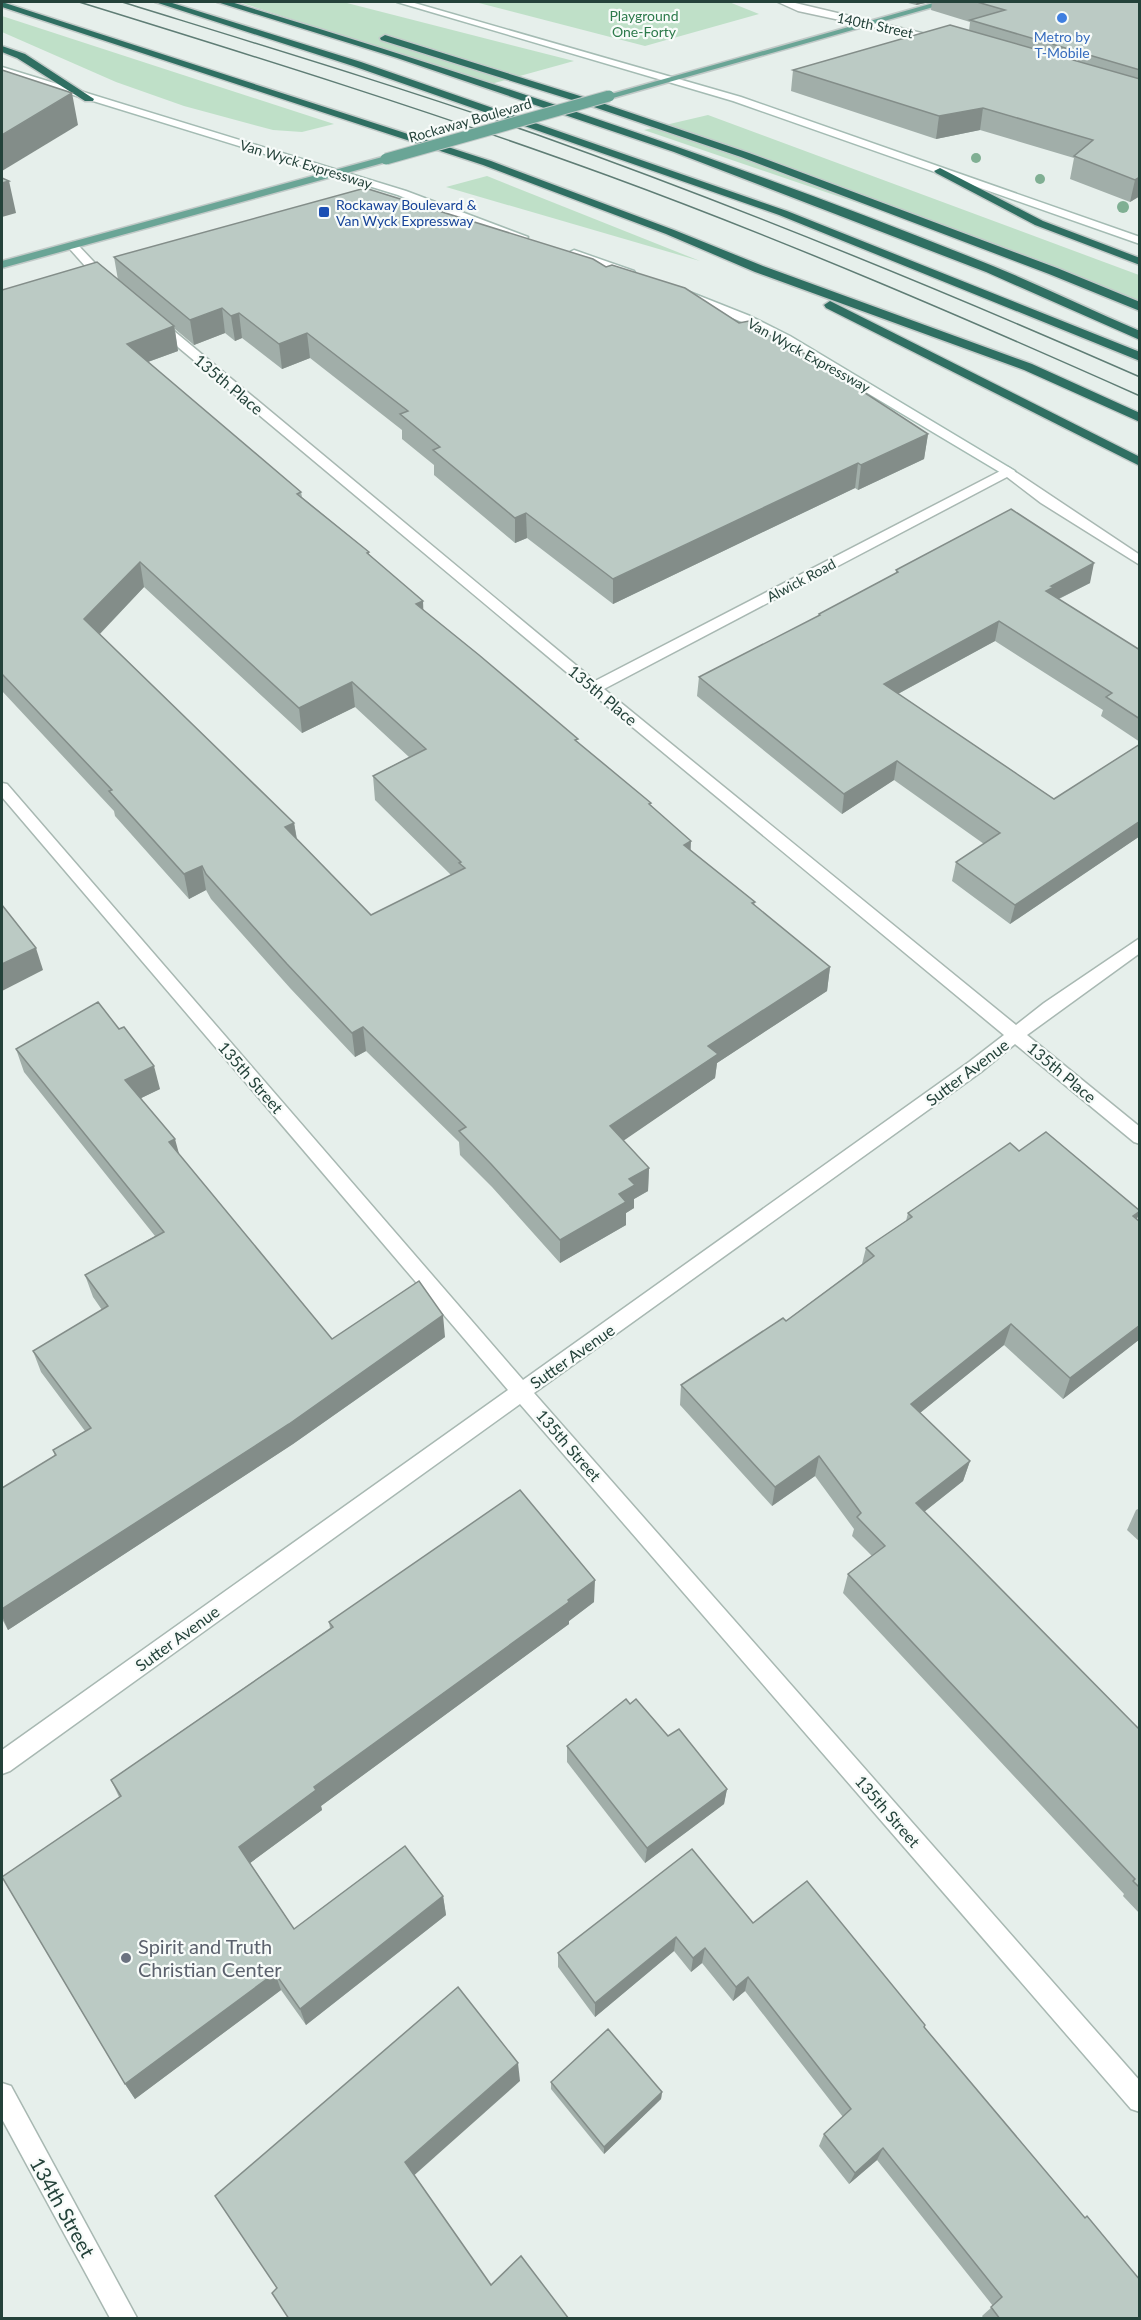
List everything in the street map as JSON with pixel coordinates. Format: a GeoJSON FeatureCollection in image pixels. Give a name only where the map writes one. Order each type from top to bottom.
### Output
{"type":"FeatureCollection","features":[{"type":"Feature","properties":{"kind":"highway"},"geometry":{"type":"LineString","coordinates":[[160,2],[389,75],[783,213],[1140,357]]}},
{"type":"Feature","properties":{"kind":"highway"},"geometry":{"type":"LineString","coordinates":[[222,2],[401,56],[678,150],[990,269],[1140,336]]}},
{"type":"Feature","properties":{"kind":"highway"},"geometry":{"type":"LineString","coordinates":[[2,4],[487,163],[670,232],[759,269],[1028,367],[1140,418]]}},
{"type":"Feature","properties":{"kind":"highway"},"geometry":{"type":"LineString","coordinates":[[372,34],[745,154],[1053,270],[1140,307]]}},
{"type":"Feature","properties":{"kind":"highway"},"geometry":{"type":"LineString","coordinates":[[2,49],[21,56],[89,99]]}},
{"type":"Feature","properties":{"kind":"highway"},"geometry":{"type":"LineString","coordinates":[[940,171],[1039,223],[1140,262]]}},
{"type":"Feature","properties":{"kind":"highway"},"geometry":{"type":"LineString","coordinates":[[759,269],[1140,462]]}},
{"type":"Feature","properties":{"kind":"main road","name":"Rockaway Boulevard"},"geometry":{"type":"LineString","coordinates":[[2,265],[946,2]]}},
{"type":"Feature","properties":{"kind":"street"},"geometry":{"type":"LineString","coordinates":[[402,2],[671,78],[868,144],[1140,241]]}},
{"type":"Feature","properties":{"kind":"street","name":"140th Street"},"geometry":{"type":"LineString","coordinates":[[783,2],[798,8],[956,43]]}},
{"type":"Feature","properties":{"kind":"street","name":"Van Wyck Expressway"},"geometry":{"type":"LineString","coordinates":[[2,70],[89,99],[402,193],[450,213],[536,242]]}},
{"type":"Feature","properties":{"kind":"street"},"geometry":{"type":"LineString","coordinates":[[73,246],[118,292]]}},
{"type":"Feature","properties":{"kind":"street"},"geometry":{"type":"LineString","coordinates":[[558,249],[641,278]]}},
{"type":"Feature","properties":{"kind":"street","name":"Van Wyck Expressway"},"geometry":{"type":"LineString","coordinates":[[672,290],[746,319],[786,339],[1008,471],[1046,500],[1140,561]]}},
{"type":"Feature","properties":{"kind":"street","name":"135th Place"},"geometry":{"type":"LineString","coordinates":[[146,314],[594,688],[1140,1137]]}},
{"type":"Feature","properties":{"kind":"street","name":"Alwick Road"},"geometry":{"type":"LineString","coordinates":[[594,688],[1008,471]]}},
{"type":"Feature","properties":{"kind":"street","name":"135th Street"},"geometry":{"type":"LineString","coordinates":[[2,788],[522,1392],[1140,2100]]}},
{"type":"Feature","properties":{"kind":"street","name":"Sutter Avenue"},"geometry":{"type":"LineString","coordinates":[[2,1763],[975,1067],[1140,944]]}},
{"type":"Feature","properties":{"kind":"street","name":"134th Street"},"geometry":{"type":"LineString","coordinates":[[2,2096],[124,2319]]}},
{"type":"Feature","properties":{"kind":"green space"},"geometry":{"type":"Polygon","coordinates":[[[239,2],[343,2],[574,61],[491,84],[239,2]]]}},
{"type":"Feature","properties":{"kind":"green space","name":"Playground One-Forty"},"geometry":{"type":"Polygon","coordinates":[[[475,2],[729,2],[759,14],[645,46],[475,2]]]}},
{"type":"Feature","properties":{"kind":"green space"},"geometry":{"type":"Polygon","coordinates":[[[2,16],[334,124],[302,132],[273,130],[184,106],[116,82],[2,32],[2,16]]]}},
{"type":"Feature","properties":{"kind":"green space"},"geometry":{"type":"Polygon","coordinates":[[[708,115],[1139,275],[1139,304],[1074,277],[644,130],[708,115]]]}},
{"type":"Feature","properties":{"kind":"green space"},"geometry":{"type":"Polygon","coordinates":[[[487,176],[700,261],[446,187],[487,176]]]}},
{"type":"Feature","properties":{"kind":"building"},"geometry":{"type":"Polygon","coordinates":[[[977,2],[1140,2],[1140,70],[970,20],[1005,10],[977,2]]]}},
{"type":"Feature","properties":{"kind":"building"},"geometry":{"type":"Polygon","coordinates":[[[950,25],[1140,79],[1140,177],[1135,180],[1074,156],[1093,140],[983,108],[939,116],[793,70],[950,25]]]}},
{"type":"Feature","properties":{"kind":"building"},"geometry":{"type":"Polygon","coordinates":[[[2,70],[72,93],[2,135],[2,70]]]}},
{"type":"Feature","properties":{"kind":"building"},"geometry":{"type":"Polygon","coordinates":[[[365,188],[593,259],[606,267],[612,265],[685,288],[739,323],[749,321],[783,344],[787,342],[928,434],[861,465],[858,463],[613,579],[526,513],[515,518],[433,450],[440,447],[400,414],[408,411],[307,333],[279,344],[239,313],[231,316],[222,308],[190,320],[114,257],[365,188]]]}},
{"type":"Feature","properties":{"kind":"building"},"geometry":{"type":"Polygon","coordinates":[[[97,262],[174,326],[127,344],[301,492],[297,494],[369,552],[367,553],[423,601],[416,604],[651,803],[649,804],[691,841],[684,845],[830,967],[708,1046],[718,1054],[610,1126],[649,1168],[629,1179],[635,1185],[619,1194],[626,1202],[560,1240],[459,1131],[466,1127],[363,1027],[352,1033],[206,874],[202,866],[184,874],[109,791],[112,790],[2,674],[2,290],[97,262]],[[140,562],[84,619],[294,823],[285,827],[371,915],[465,868],[373,776],[426,749],[352,682],[299,708],[140,562]]]}},
{"type":"Feature","properties":{"kind":"building"},"geometry":{"type":"Polygon","coordinates":[[[1011,509],[1094,563],[1046,591],[1140,650],[1140,719],[1106,697],[1112,693],[999,621],[884,684],[1054,799],[1140,744],[1140,821],[1015,905],[956,862],[1000,833],[897,761],[844,794],[699,677],[820,615],[898,572],[896,570],[1011,509]]]}},
{"type":"Feature","properties":{"kind":"building"},"geometry":{"type":"Polygon","coordinates":[[[2,905],[36,948],[2,964],[2,905]]]}},
{"type":"Feature","properties":{"kind":"building"},"geometry":{"type":"Polygon","coordinates":[[[98,1002],[119,1029],[124,1027],[154,1066],[125,1080],[175,1139],[169,1142],[332,1339],[419,1281],[443,1315],[289,1424],[2,1609],[2,1488],[56,1455],[53,1450],[91,1428],[33,1351],[108,1306],[85,1275],[164,1232],[16,1049],[98,1002]]]}},
{"type":"Feature","properties":{"kind":"building"},"geometry":{"type":"Polygon","coordinates":[[[1046,1132],[1140,1211],[1133,1216],[1140,1222],[1140,1325],[1070,1378],[1011,1324],[911,1404],[970,1461],[916,1503],[1140,1730],[1140,1888],[1133,1881],[1135,1879],[848,1574],[885,1546],[857,1517],[861,1513],[819,1456],[775,1487],[681,1385],[783,1318],[786,1321],[874,1256],[866,1248],[912,1217],[908,1213],[1010,1143],[1019,1151],[1046,1132]]]}},
{"type":"Feature","properties":{"kind":"building"},"geometry":{"type":"Polygon","coordinates":[[[520,1490],[595,1580],[568,1600],[569,1602],[314,1787],[316,1790],[239,1847],[294,1929],[405,1846],[443,1896],[300,2009],[275,1973],[125,2084],[2,1877],[121,1796],[111,1780],[333,1627],[329,1622],[520,1490]]]}},
{"type":"Feature","properties":{"kind":"building"},"geometry":{"type":"Polygon","coordinates":[[[626,1699],[630,1704],[636,1699],[668,1736],[679,1729],[727,1789],[647,1848],[567,1746],[626,1699]]]}},
{"type":"Feature","properties":{"kind":"building"},"geometry":{"type":"Polygon","coordinates":[[[692,1849],[753,1923],[807,1881],[925,2025],[924,2027],[1140,2280],[1140,2319],[1000,2319],[991,2307],[1002,2297],[883,2148],[855,2173],[824,2134],[851,2109],[748,1977],[736,1987],[705,1948],[693,1958],[676,1937],[595,2003],[558,1953],[692,1849]]]}},
{"type":"Feature","properties":{"kind":"building"},"geometry":{"type":"Polygon","coordinates":[[[458,1987],[518,2063],[405,2162],[491,2285],[521,2256],[569,2319],[289,2319],[272,2293],[277,2288],[215,2196],[458,1987]]]}},
{"type":"Feature","properties":{"kind":"building"},"geometry":{"type":"Polygon","coordinates":[[[608,2029],[662,2092],[604,2147],[551,2082],[608,2029]]]}},
{"type":"Feature","properties":{"kind":"tram line"},"geometry":{"type":"LineString","coordinates":[[79,2],[411,107],[609,176],[743,227],[876,282],[1140,396]]}},
{"type":"Feature","properties":{"kind":"tram line"},"geometry":{"type":"LineString","coordinates":[[122,2],[538,135],[690,191],[841,251],[1140,377]]}},
{"type":"Feature","properties":{"kind":"place","name":"Metro by T-Mobile"},"geometry":{"type":"Point","coordinates":[1062,18]}},
{"type":"Feature","properties":{"kind":"place","name":"Rockaway Boulevard & Van Wyck Expressway"},"geometry":{"type":"Point","coordinates":[324,212]}},
{"type":"Feature","properties":{"kind":"place","name":"Spirit and Truth Christian Center"},"geometry":{"type":"Point","coordinates":[126,1958]}}]}
